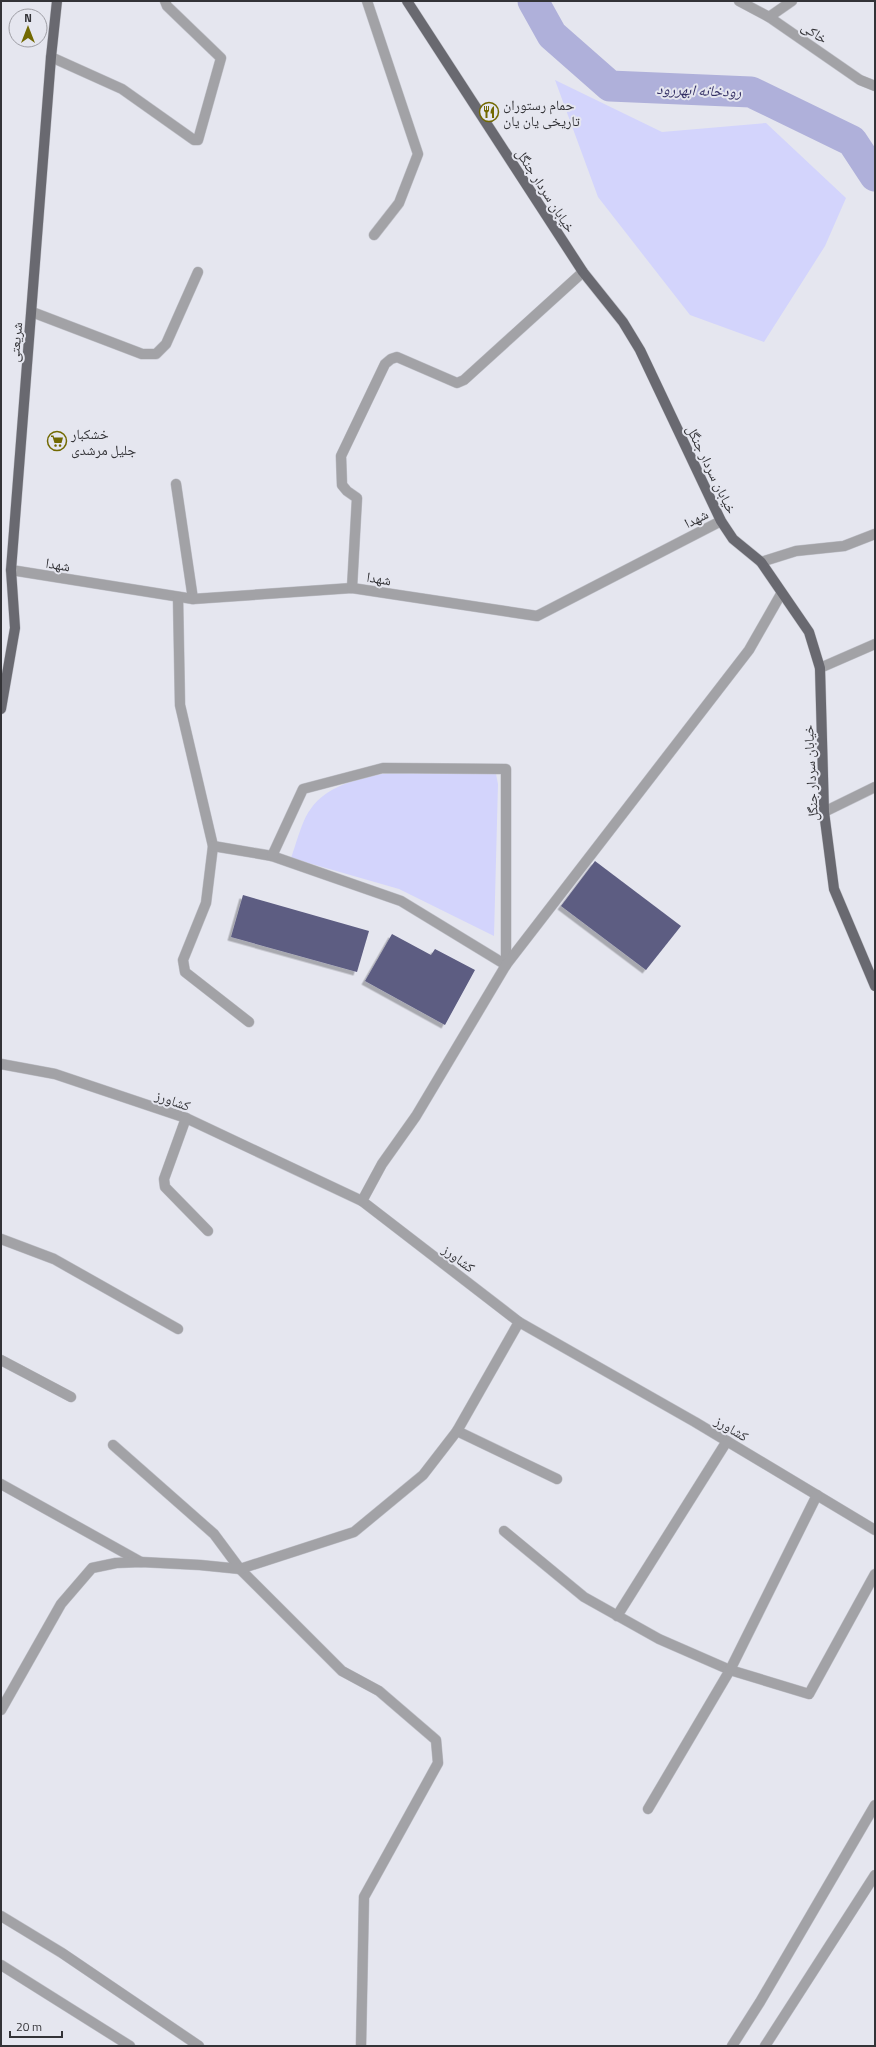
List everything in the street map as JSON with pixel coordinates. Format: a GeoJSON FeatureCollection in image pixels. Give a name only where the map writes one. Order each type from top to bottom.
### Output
{"type":"FeatureCollection","features":[{"type":"Feature","properties":{"kind":"main road","name":"شریعتی"},"geometry":{"type":"LineString","coordinates":[[1,709],[15,628],[11,570],[51,57],[57,1]]}},
{"type":"Feature","properties":{"kind":"main road","name":"خیابان سردار جنگل"},"geometry":{"type":"LineString","coordinates":[[407,1],[583,272],[623,322],[640,350],[721,521],[733,539],[761,562],[809,632],[820,668],[824,812],[834,890],[875,986]]}},
{"type":"Feature","properties":{"kind":"street"},"geometry":{"type":"LineString","coordinates":[[51,57],[122,89],[198,140],[221,58],[167,6],[165,1]]}},
{"type":"Feature","properties":{"kind":"street"},"geometry":{"type":"LineString","coordinates":[[367,1],[418,154],[399,203],[374,234]]}},
{"type":"Feature","properties":{"kind":"street","name":"خاکی"},"geometry":{"type":"LineString","coordinates":[[739,1],[769,17],[860,80],[875,86]]}},
{"type":"Feature","properties":{"kind":"street"},"geometry":{"type":"LineString","coordinates":[[769,17],[792,1]]}},
{"type":"Feature","properties":{"kind":"street"},"geometry":{"type":"LineString","coordinates":[[32,312],[142,354],[156,354],[166,344],[198,272]]}},
{"type":"Feature","properties":{"kind":"street"},"geometry":{"type":"LineString","coordinates":[[352,588],[357,498],[347,492],[342,484],[341,456],[385,364],[391,359],[398,357],[447,380],[457,383],[464,380],[583,272]]}},
{"type":"Feature","properties":{"kind":"street"},"geometry":{"type":"LineString","coordinates":[[176,484],[193,599]]}},
{"type":"Feature","properties":{"kind":"street","name":"شهدا"},"geometry":{"type":"LineString","coordinates":[[11,570],[193,599],[352,588],[537,616],[721,521]]}},
{"type":"Feature","properties":{"kind":"street"},"geometry":{"type":"LineString","coordinates":[[761,562],[796,551],[844,546],[875,534]]}},
{"type":"Feature","properties":{"kind":"street"},"geometry":{"type":"LineString","coordinates":[[362,1201],[382,1164],[416,1116],[506,965],[749,650],[782,594]]}},
{"type":"Feature","properties":{"kind":"street"},"geometry":{"type":"LineString","coordinates":[[178,597],[180,705],[213,846],[206,903],[183,960],[185,972],[250,1022]]}},
{"type":"Feature","properties":{"kind":"street"},"geometry":{"type":"LineString","coordinates":[[820,668],[875,644]]}},
{"type":"Feature","properties":{"kind":"street"},"geometry":{"type":"LineString","coordinates":[[272,856],[303,789],[383,768],[506,768],[508,770],[506,965]]}},
{"type":"Feature","properties":{"kind":"street"},"geometry":{"type":"LineString","coordinates":[[824,812],[875,787]]}},
{"type":"Feature","properties":{"kind":"street"},"geometry":{"type":"LineString","coordinates":[[213,846],[272,856],[401,901],[506,965]]}},
{"type":"Feature","properties":{"kind":"street","name":"کشاورز"},"geometry":{"type":"LineString","coordinates":[[1,1064],[55,1074],[186,1118],[362,1201],[519,1322],[727,1441],[875,1530]]}},
{"type":"Feature","properties":{"kind":"street"},"geometry":{"type":"LineString","coordinates":[[186,1118],[164,1179],[165,1187],[208,1230]]}},
{"type":"Feature","properties":{"kind":"street"},"geometry":{"type":"LineString","coordinates":[[1,1239],[54,1259],[178,1329]]}},
{"type":"Feature","properties":{"kind":"street"},"geometry":{"type":"LineString","coordinates":[[1,1710],[61,1604],[92,1568],[116,1563],[141,1562],[240,1569],[354,1532],[423,1475],[457,1431],[519,1322]]}},
{"type":"Feature","properties":{"kind":"street"},"geometry":{"type":"LineString","coordinates":[[1,1360],[71,1397]]}},
{"type":"Feature","properties":{"kind":"street"},"geometry":{"type":"LineString","coordinates":[[457,1431],[557,1479]]}},
{"type":"Feature","properties":{"kind":"street"},"geometry":{"type":"LineString","coordinates":[[617,1616],[727,1441]]}},
{"type":"Feature","properties":{"kind":"street"},"geometry":{"type":"LineString","coordinates":[[113,1445],[214,1534],[240,1569],[342,1671],[379,1691],[436,1740],[438,1763],[364,1897],[361,2046]]}},
{"type":"Feature","properties":{"kind":"street"},"geometry":{"type":"LineString","coordinates":[[1,1484],[141,1562]]}},
{"type":"Feature","properties":{"kind":"street"},"geometry":{"type":"LineString","coordinates":[[648,1809],[730,1670],[817,1496]]}},
{"type":"Feature","properties":{"kind":"street"},"geometry":{"type":"LineString","coordinates":[[504,1531],[584,1597],[659,1640],[730,1670],[810,1694],[875,1574]]}},
{"type":"Feature","properties":{"kind":"street"},"geometry":{"type":"LineString","coordinates":[[732,2046],[760,2002],[875,1805]]}},
{"type":"Feature","properties":{"kind":"street"},"geometry":{"type":"LineString","coordinates":[[765,2046],[875,1875]]}},
{"type":"Feature","properties":{"kind":"street"},"geometry":{"type":"LineString","coordinates":[[1,1916],[62,1953],[198,2046]]}},
{"type":"Feature","properties":{"kind":"street"},"geometry":{"type":"LineString","coordinates":[[1,1966],[130,2046]]}},
{"type":"Feature","properties":{"kind":"shaded area"},"geometry":{"type":"Polygon","coordinates":[[[555,80],[662,132],[766,123],[846,198],[825,246],[764,342],[690,315],[598,197],[555,80]]]}},
{"type":"Feature","properties":{"kind":"shaded area"},"geometry":{"type":"Polygon","coordinates":[[[400,771],[496,774],[498,784],[494,936],[399,889],[291,858],[307,814],[318,800],[327,793],[350,782],[376,775],[400,771]]]}},
{"type":"Feature","properties":{"kind":"building"},"geometry":{"type":"Polygon","coordinates":[[[595,861],[681,926],[646,970],[561,906],[595,861]]]}},
{"type":"Feature","properties":{"kind":"building"},"geometry":{"type":"Polygon","coordinates":[[[243,895],[369,931],[357,972],[231,937],[243,895]]]}},
{"type":"Feature","properties":{"kind":"building"},"geometry":{"type":"Polygon","coordinates":[[[392,934],[431,955],[435,949],[475,970],[445,1025],[365,981],[392,934]]]}},
{"type":"Feature","properties":{"kind":"waterway","name":"رودخانه ابهررود"},"geometry":{"type":"LineString","coordinates":[[533,1],[552,35],[610,86],[751,92],[852,141],[875,176]]}},
{"type":"Feature","properties":{"kind":"place","name":"حمام رستوران تاریخی یان یان"},"geometry":{"type":"Point","coordinates":[489,112]}},
{"type":"Feature","properties":{"kind":"place","name":"خشکبار جلیل مرشدی"},"geometry":{"type":"Point","coordinates":[57,441]}}]}
